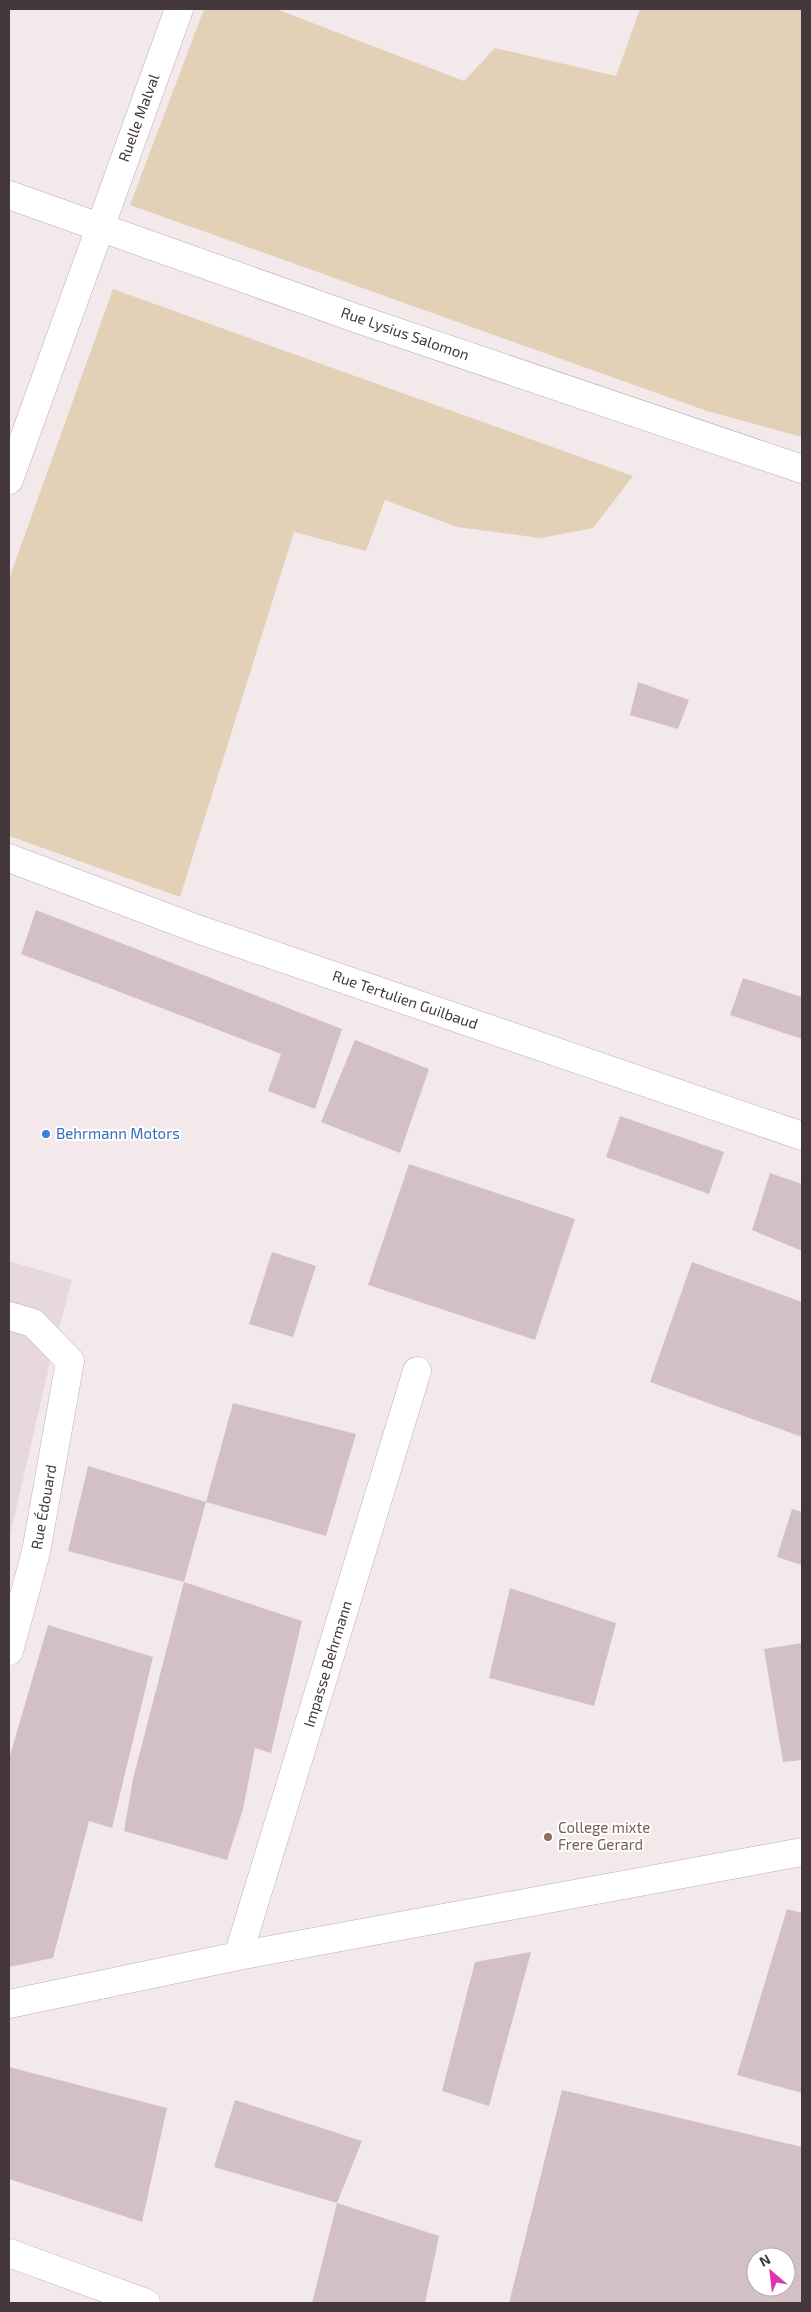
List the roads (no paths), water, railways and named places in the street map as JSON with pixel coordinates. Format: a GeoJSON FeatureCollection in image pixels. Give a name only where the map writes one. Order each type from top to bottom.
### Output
{"type":"FeatureCollection","features":[{"type":"Feature","properties":{"kind":"street","name":"Ruelle Malval"},"geometry":{"type":"LineString","coordinates":[[9,480],[179,9]]}},
{"type":"Feature","properties":{"kind":"street","name":"Rue Lysius Salomon"},"geometry":{"type":"LineString","coordinates":[[9,195],[361,320],[802,469]]}},
{"type":"Feature","properties":{"kind":"street","name":"Rue Tertulien Guilbaud"},"geometry":{"type":"LineString","coordinates":[[9,858],[200,930],[802,1136]]}},
{"type":"Feature","properties":{"kind":"street","name":"Rue Édouard"},"geometry":{"type":"LineString","coordinates":[[9,1316],[33,1323],[70,1361],[36,1552],[9,1651]]}},
{"type":"Feature","properties":{"kind":"street","name":"Impasse Behrmann"},"geometry":{"type":"LineString","coordinates":[[238,1956],[417,1371]]}},
{"type":"Feature","properties":{"kind":"street"},"geometry":{"type":"LineString","coordinates":[[9,2004],[238,1956],[802,1852]]}},
{"type":"Feature","properties":{"kind":"street"},"geometry":{"type":"LineString","coordinates":[[9,2253],[146,2303]]}},
{"type":"Feature","properties":{"kind":"place","name":"Behrmann Motors"},"geometry":{"type":"Point","coordinates":[46,1134]}},
{"type":"Feature","properties":{"kind":"place","name":"College mixte Frere Gerard"},"geometry":{"type":"Point","coordinates":[548,1837]}}]}
